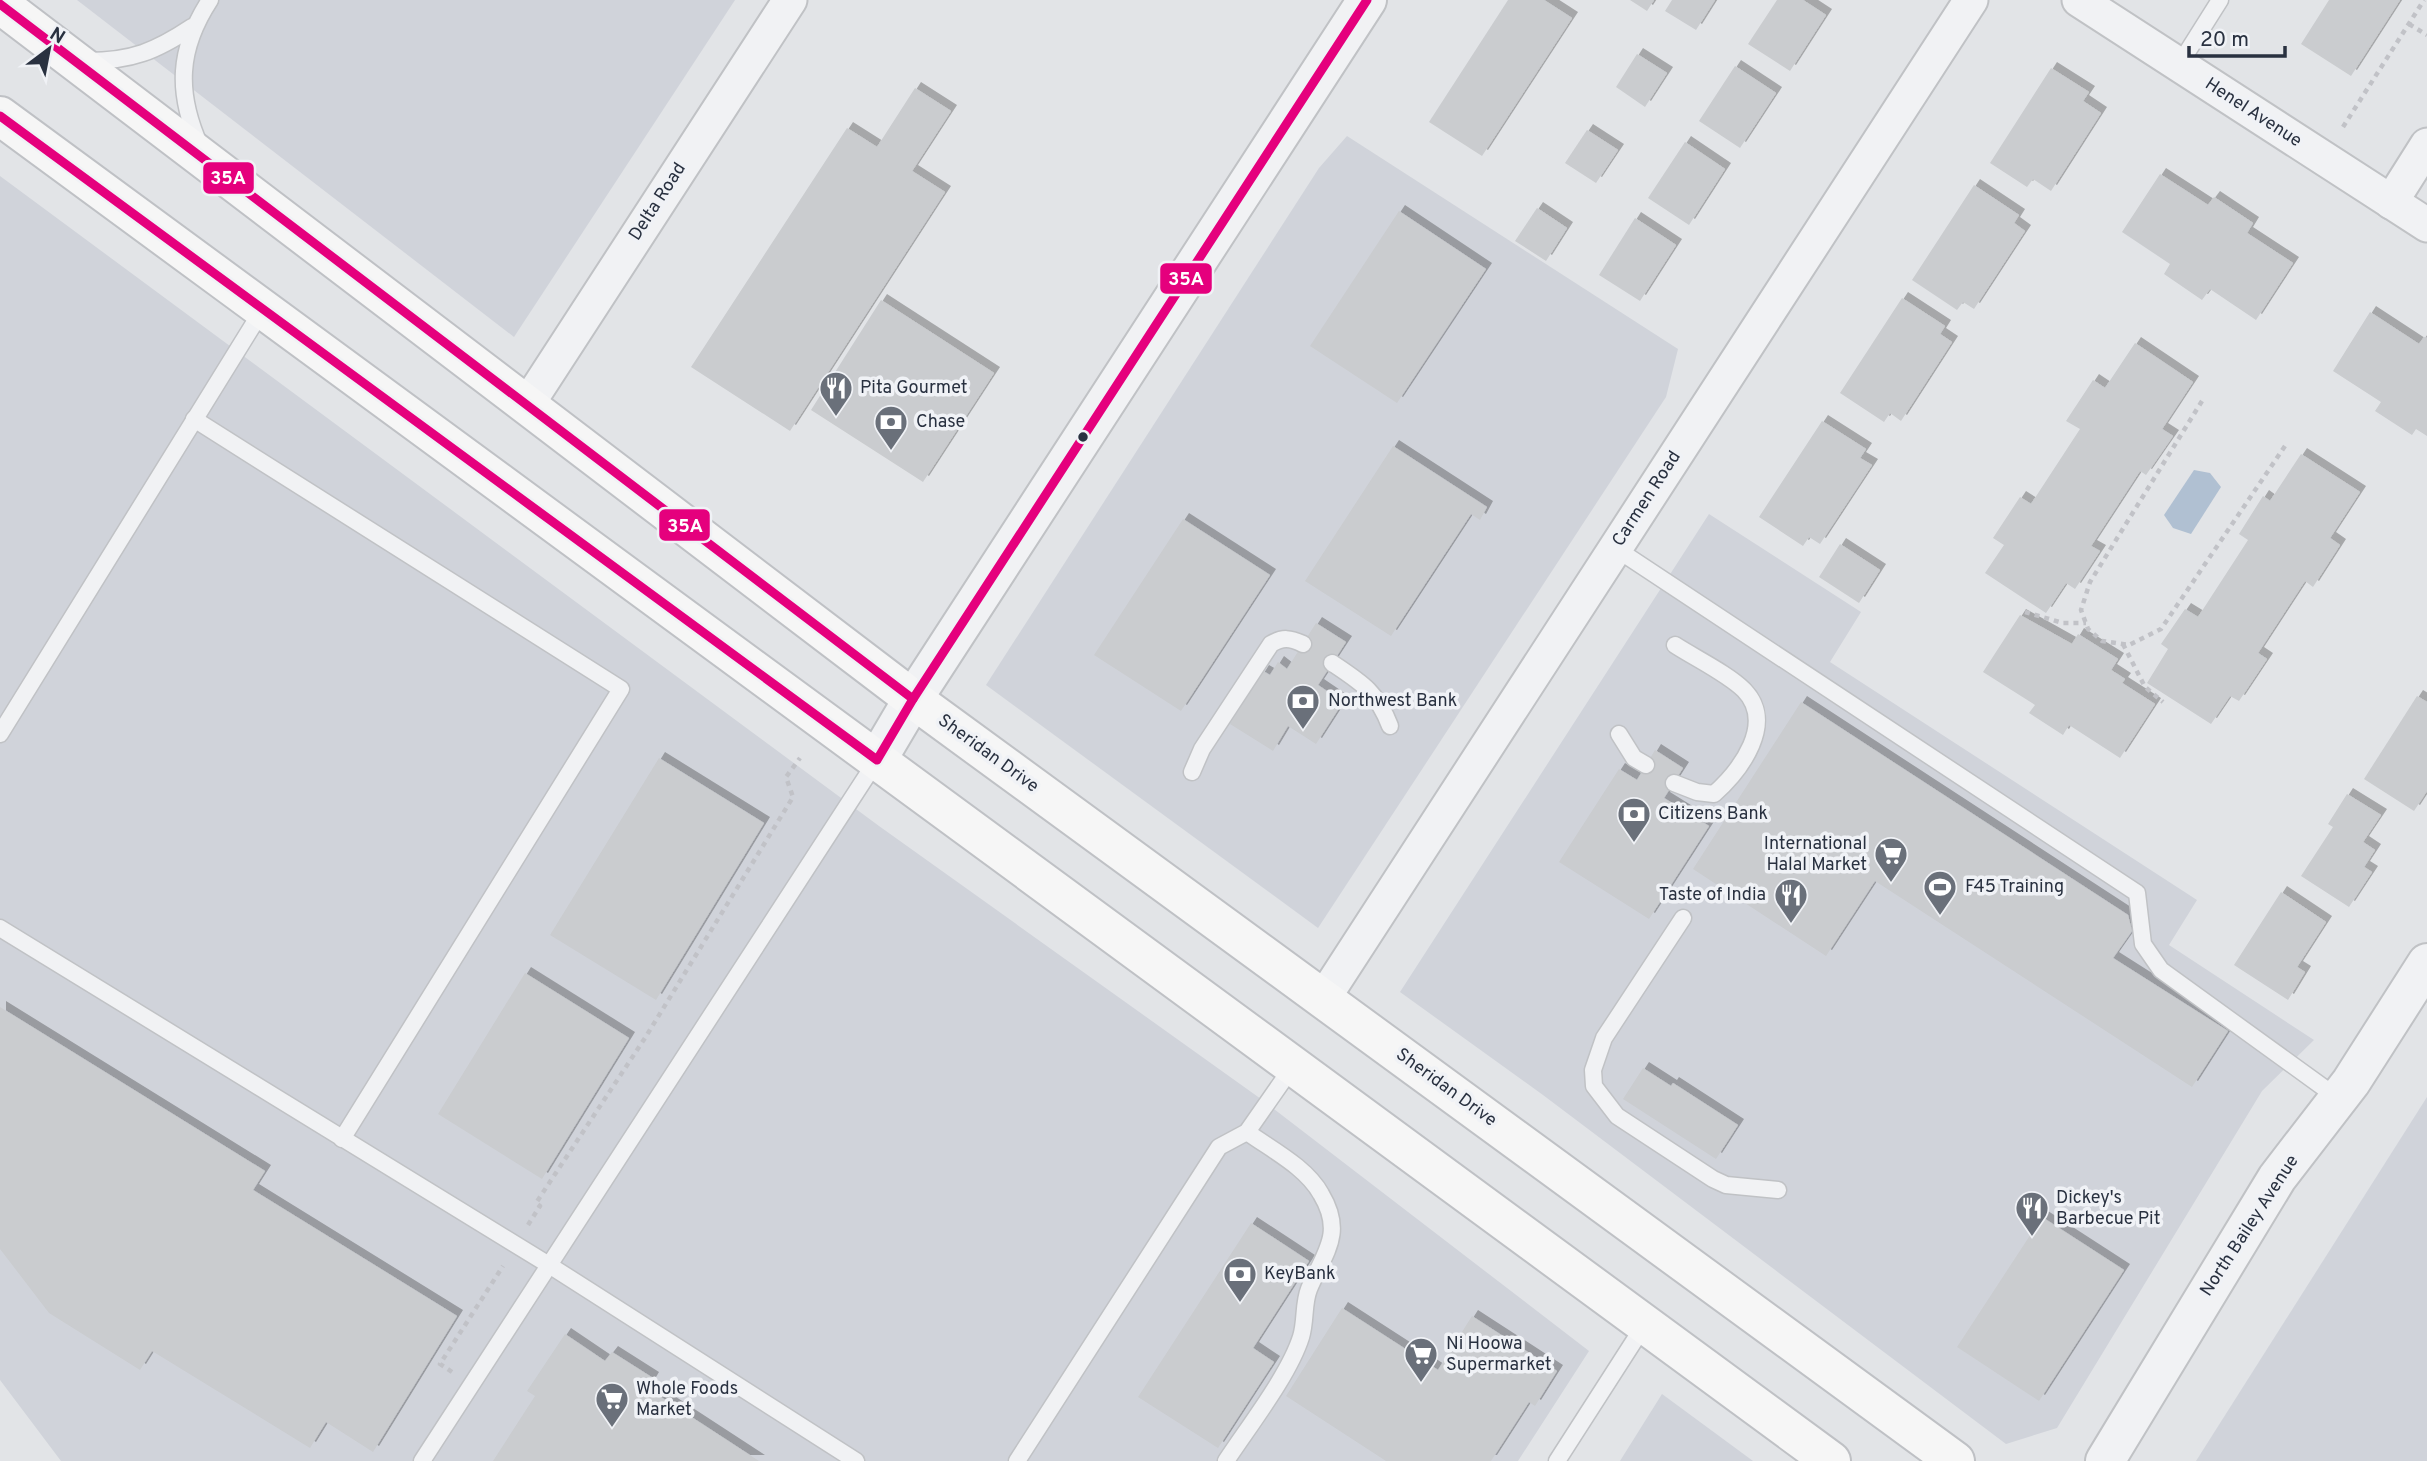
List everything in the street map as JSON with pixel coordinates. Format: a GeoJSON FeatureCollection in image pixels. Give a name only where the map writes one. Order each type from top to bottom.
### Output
{"type":"FeatureCollection","features":[{"type":"Feature","properties":{"kind":"main road","name":"Sheridan Drive"},"geometry":{"type":"LineString","coordinates":[[0,4],[913,699],[1955,1461]]}},
{"type":"Feature","properties":{"kind":"main road"},"geometry":{"type":"LineString","coordinates":[[0,116],[1831,1461]]}},
{"type":"Feature","properties":{"kind":"street","name":"Delta Road"},"geometry":{"type":"LineString","coordinates":[[527,405],[790,0]]}},
{"type":"Feature","properties":{"kind":"street"},"geometry":{"type":"LineString","coordinates":[[877,760],[913,699],[1367,0]]}},
{"type":"Feature","properties":{"kind":"street","name":"Carmen Road"},"geometry":{"type":"LineString","coordinates":[[1324,999],[1971,0]]}},
{"type":"Feature","properties":{"kind":"street","name":"Henel Avenue"},"geometry":{"type":"LineString","coordinates":[[2079,0],[2427,225]]}},
{"type":"Feature","properties":{"kind":"street"},"geometry":{"type":"LineString","coordinates":[[2391,202],[2427,145]]}},
{"type":"Feature","properties":{"kind":"street","name":"North Bailey Avenue"},"geometry":{"type":"LineString","coordinates":[[2105,1461],[2277,1178],[2339,1098],[2427,963]]}},
{"type":"Feature","properties":{"kind":"lane"},"geometry":{"type":"LineString","coordinates":[[75,61],[110,61],[158,49],[192,27],[210,0]]}},
{"type":"Feature","properties":{"kind":"lane"},"geometry":{"type":"LineString","coordinates":[[2179,65],[2220,0]]}},
{"type":"Feature","properties":{"kind":"lane"},"geometry":{"type":"LineString","coordinates":[[192,27],[182,84],[185,108],[206,161]]}},
{"type":"Feature","properties":{"kind":"lane"},"geometry":{"type":"LineString","coordinates":[[0,734],[263,309]]}},
{"type":"Feature","properties":{"kind":"lane"},"geometry":{"type":"LineString","coordinates":[[194,419],[621,689],[342,1139]]}},
{"type":"Feature","properties":{"kind":"lane"},"geometry":{"type":"LineString","coordinates":[[1615,548],[2137,893],[2143,944],[2161,970],[2339,1098]]}},
{"type":"Feature","properties":{"kind":"lane"},"geometry":{"type":"LineString","coordinates":[[1192,772],[1202,749],[1270,644],[1280,639],[1292,639],[1303,644]]}},
{"type":"Feature","properties":{"kind":"lane"},"geometry":{"type":"LineString","coordinates":[[1674,783],[1697,792],[1714,794],[1728,781],[1750,748],[1757,726],[1755,707],[1744,690],[1675,645]]}},
{"type":"Feature","properties":{"kind":"lane"},"geometry":{"type":"LineString","coordinates":[[1332,663],[1363,683],[1380,701],[1390,726]]}},
{"type":"Feature","properties":{"kind":"lane"},"geometry":{"type":"LineString","coordinates":[[1619,734],[1634,758],[1646,765]]}},
{"type":"Feature","properties":{"kind":"lane"},"geometry":{"type":"LineString","coordinates":[[422,1461],[877,760]]}},
{"type":"Feature","properties":{"kind":"lane"},"geometry":{"type":"LineString","coordinates":[[1683,918],[1604,1038],[1593,1070],[1594,1086],[1616,1116],[1713,1179],[1726,1185],[1778,1190]]}},
{"type":"Feature","properties":{"kind":"lane"},"geometry":{"type":"LineString","coordinates":[[0,928],[549,1265],[856,1461]]}},
{"type":"Feature","properties":{"kind":"lane"},"geometry":{"type":"LineString","coordinates":[[1017,1461],[1219,1147],[1247,1132],[1293,1066]]}},
{"type":"Feature","properties":{"kind":"lane"},"geometry":{"type":"LineString","coordinates":[[1226,1461],[1290,1362],[1301,1337],[1308,1293],[1329,1249],[1333,1230],[1321,1193],[1306,1175],[1247,1132]]}},
{"type":"Feature","properties":{"kind":"lane"},"geometry":{"type":"LineString","coordinates":[[1557,1461],[1644,1324]]}},
{"type":"Feature","properties":{"kind":"path"},"geometry":{"type":"LineString","coordinates":[[2343,127],[2424,0]]}},
{"type":"Feature","properties":{"kind":"path"},"geometry":{"type":"LineString","coordinates":[[2409,23],[2427,35]]}},
{"type":"Feature","properties":{"kind":"path"},"geometry":{"type":"LineString","coordinates":[[2202,401],[2090,582],[2081,610],[2088,629],[2102,642],[2129,645],[2161,629],[2286,446]]}},
{"type":"Feature","properties":{"kind":"path"},"geometry":{"type":"LineString","coordinates":[[2025,612],[2063,623],[2086,623]]}},
{"type":"Feature","properties":{"kind":"path"},"geometry":{"type":"LineString","coordinates":[[2123,644],[2145,687],[2163,702]]}},
{"type":"Feature","properties":{"kind":"path"},"geometry":{"type":"LineString","coordinates":[[521,1235],[540,1206],[536,1203],[645,1038],[793,797],[786,777],[800,758]]}},
{"type":"Feature","properties":{"kind":"path"},"geometry":{"type":"LineString","coordinates":[[446,1383],[453,1372],[440,1364],[503,1266]]}},
{"type":"Feature","properties":{"kind":"shaded area"},"geometry":{"type":"Polygon","coordinates":[[[77,0],[735,0],[514,337],[77,0]]]}},
{"type":"Feature","properties":{"kind":"shaded area"},"geometry":{"type":"Polygon","coordinates":[[[1347,136],[1678,349],[1666,397],[1318,928],[986,685],[1319,168],[1347,136]]]}},
{"type":"Feature","properties":{"kind":"shaded area"},"geometry":{"type":"Polygon","coordinates":[[[0,176],[879,826],[1261,1099],[1589,1351],[1518,1461],[61,1461],[0,1380],[0,176]]]}},
{"type":"Feature","properties":{"kind":"shaded area"},"geometry":{"type":"Polygon","coordinates":[[[1709,514],[1861,612],[1830,662],[2197,900],[2169,945],[2314,1040],[2262,1091],[2057,1428],[2006,1444],[1543,1095],[1400,992],[1709,514]]]}},
{"type":"Feature","properties":{"kind":"shaded area"},"geometry":{"type":"Polygon","coordinates":[[[2427,1097],[2427,1461],[2196,1461],[2427,1097]]]}},
{"type":"Feature","properties":{"kind":"shaded area"},"geometry":{"type":"Polygon","coordinates":[[[1662,1394],[1753,1461],[1620,1461],[1662,1394]]]}},
{"type":"Feature","properties":{"kind":"water"},"geometry":{"type":"Polygon","coordinates":[[[2194,470],[2210,473],[2221,487],[2191,534],[2173,528],[2164,515],[2194,470]]]}},
{"type":"Feature","properties":{"kind":"building"},"geometry":{"type":"Polygon","coordinates":[[[1508,0],[1544,0],[1572,18],[1482,156],[1429,122],[1508,0]]]}},
{"type":"Feature","properties":{"kind":"building"},"geometry":{"type":"Polygon","coordinates":[[[1630,0],[1654,0],[1647,11],[1630,0]]]}},
{"type":"Feature","properties":{"kind":"building"},"geometry":{"type":"Polygon","coordinates":[[[1672,0],[1715,0],[1696,30],[1665,11],[1672,0]]]}},
{"type":"Feature","properties":{"kind":"building"},"geometry":{"type":"Polygon","coordinates":[[[1777,0],[1803,0],[1826,15],[1790,71],[1748,44],[1777,0]]]}},
{"type":"Feature","properties":{"kind":"building"},"geometry":{"type":"Polygon","coordinates":[[[2329,0],[2400,0],[2351,76],[2301,44],[2329,0]]]}},
{"type":"Feature","properties":{"kind":"building"},"geometry":{"type":"Polygon","coordinates":[[[1637,54],[1667,73],[1645,107],[1616,87],[1637,54]]]}},
{"type":"Feature","properties":{"kind":"building"},"geometry":{"type":"Polygon","coordinates":[[[1735,66],[1776,93],[1740,148],[1699,121],[1735,66]]]}},
{"type":"Feature","properties":{"kind":"building"},"geometry":{"type":"Polygon","coordinates":[[[2051,68],[2089,92],[2083,101],[2101,113],[2051,191],[2033,179],[2027,187],[1990,163],[2051,68]]]}},
{"type":"Feature","properties":{"kind":"building"},"geometry":{"type":"Polygon","coordinates":[[[915,88],[951,111],[912,171],[945,192],[790,431],[691,367],[847,128],[877,147],[915,88]]]}},
{"type":"Feature","properties":{"kind":"building"},"geometry":{"type":"Polygon","coordinates":[[[1587,130],[1618,150],[1596,183],[1565,163],[1587,130]]]}},
{"type":"Feature","properties":{"kind":"building"},"geometry":{"type":"Polygon","coordinates":[[[1685,142],[1725,169],[1689,225],[1648,198],[1685,142]]]}},
{"type":"Feature","properties":{"kind":"building"},"geometry":{"type":"Polygon","coordinates":[[[2160,174],[2208,205],[2214,197],[2253,223],[2247,233],[2293,263],[2256,320],[2210,289],[2202,300],[2164,274],[2170,264],[2122,232],[2160,174]]]}},
{"type":"Feature","properties":{"kind":"building"},"geometry":{"type":"Polygon","coordinates":[[[1974,185],[2019,215],[2014,223],[2025,231],[1974,309],[1963,302],[1957,310],[1912,280],[1974,185]]]}},
{"type":"Feature","properties":{"kind":"building"},"geometry":{"type":"Polygon","coordinates":[[[1537,208],[1567,228],[1546,261],[1515,241],[1537,208]]]}},
{"type":"Feature","properties":{"kind":"building"},"geometry":{"type":"Polygon","coordinates":[[[1399,211],[1486,269],[1397,403],[1310,346],[1399,211]]]}},
{"type":"Feature","properties":{"kind":"building"},"geometry":{"type":"Polygon","coordinates":[[[1635,218],[1676,245],[1640,301],[1599,275],[1635,218]]]}},
{"type":"Feature","properties":{"kind":"building"},"geometry":{"type":"Polygon","coordinates":[[[1902,298],[1945,326],[1940,334],[1952,342],[1901,421],[1890,413],[1884,422],[1840,393],[1902,298]]]}},
{"type":"Feature","properties":{"kind":"building"},"geometry":{"type":"Polygon","coordinates":[[[881,300],[994,373],[923,482],[811,410],[881,300]]]}},
{"type":"Feature","properties":{"kind":"building"},"geometry":{"type":"Polygon","coordinates":[[[2370,312],[2419,344],[2424,337],[2427,338],[2427,436],[2416,429],[2412,435],[2375,411],[2381,402],[2333,371],[2370,312]]]}},
{"type":"Feature","properties":{"kind":"building"},"geometry":{"type":"Polygon","coordinates":[[[2135,343],[2193,382],[2162,429],[2173,436],[2146,475],[2140,471],[2091,546],[2100,551],[2075,589],[2066,583],[2046,613],[1985,573],[2004,545],[1993,538],[2020,497],[2031,504],[2080,429],[2066,421],[2093,380],[2105,388],[2135,343]]]}},
{"type":"Feature","properties":{"kind":"building"},"geometry":{"type":"Polygon","coordinates":[[[1822,421],[1866,449],[1860,458],[1872,465],[1820,544],[1809,537],[1803,546],[1759,517],[1822,421]]]}},
{"type":"Feature","properties":{"kind":"building"},"geometry":{"type":"Polygon","coordinates":[[[1393,446],[1487,507],[1480,520],[1471,514],[1391,636],[1305,581],[1393,446]]]}},
{"type":"Feature","properties":{"kind":"building"},"geometry":{"type":"Polygon","coordinates":[[[2301,454],[2360,492],[2330,538],[2340,545],[2313,587],[2305,581],[2258,653],[2267,659],[2239,701],[2230,696],[2211,724],[2147,683],[2168,649],[2161,644],[2185,609],[2198,617],[2248,540],[2239,534],[2263,496],[2270,501],[2301,454]]]}},
{"type":"Feature","properties":{"kind":"building"},"geometry":{"type":"Polygon","coordinates":[[[1183,519],[1270,575],[1181,711],[1094,655],[1183,519]]]}},
{"type":"Feature","properties":{"kind":"building"},"geometry":{"type":"Polygon","coordinates":[[[1840,544],[1880,570],[1859,603],[1819,577],[1840,544]]]}},
{"type":"Feature","properties":{"kind":"building"},"geometry":{"type":"Polygon","coordinates":[[[2020,615],[2072,644],[2078,634],[2118,659],[2111,670],[2125,679],[2122,683],[2155,704],[2120,758],[2069,725],[2063,735],[2029,713],[2035,705],[1983,672],[2020,615]]]}},
{"type":"Feature","properties":{"kind":"building"},"geometry":{"type":"Polygon","coordinates":[[[1316,623],[1346,642],[1318,685],[1343,702],[1316,744],[1288,726],[1273,751],[1230,724],[1263,671],[1270,675],[1278,662],[1287,669],[1316,623]]]}},
{"type":"Feature","properties":{"kind":"building"},"geometry":{"type":"Polygon","coordinates":[[[2417,696],[2427,702],[2427,791],[2414,811],[2364,779],[2417,696]]]}},
{"type":"Feature","properties":{"kind":"building"},"geometry":{"type":"Polygon","coordinates":[[[1801,702],[2128,915],[2132,931],[2113,958],[2228,1031],[2192,1087],[1875,881],[1826,956],[1693,869],[1801,702]]]}},
{"type":"Feature","properties":{"kind":"building","name":"Citizens Bank"},"geometry":{"type":"Polygon","coordinates":[[[1655,750],[1683,768],[1664,798],[1709,826],[1649,919],[1559,862],[1619,769],[1637,780],[1655,750]]]}},
{"type":"Feature","properties":{"kind":"building"},"geometry":{"type":"Polygon","coordinates":[[[659,758],[764,823],[656,1000],[550,935],[659,758]]]}},
{"type":"Feature","properties":{"kind":"building"},"geometry":{"type":"Polygon","coordinates":[[[2347,794],[2381,815],[2363,842],[2375,850],[2364,867],[2372,872],[2349,907],[2301,876],[2333,827],[2328,824],[2347,794]]]}},
{"type":"Feature","properties":{"kind":"building"},"geometry":{"type":"Polygon","coordinates":[[[2281,892],[2326,922],[2297,967],[2305,972],[2288,1000],[2234,965],[2281,892]]]}},
{"type":"Feature","properties":{"kind":"building"},"geometry":{"type":"Polygon","coordinates":[[[525,973],[629,1038],[542,1179],[438,1114],[525,973]]]}},
{"type":"Feature","properties":{"kind":"building"},"geometry":{"type":"Polygon","coordinates":[[[0,1007],[265,1171],[253,1190],[457,1316],[373,1452],[326,1422],[310,1448],[152,1351],[140,1370],[49,1313],[0,1249],[0,1007]]]}},
{"type":"Feature","properties":{"kind":"building"},"geometry":{"type":"Polygon","coordinates":[[[1643,1068],[1671,1086],[1673,1083],[1738,1125],[1716,1159],[1623,1099],[1643,1068]]]}},
{"type":"Feature","properties":{"kind":"building"},"geometry":{"type":"Polygon","coordinates":[[[2042,1217],[2124,1270],[2039,1401],[1957,1347],[2042,1217]]]}},
{"type":"Feature","properties":{"kind":"building","name":"KeyBank"},"geometry":{"type":"Polygon","coordinates":[[[1251,1223],[1309,1261],[1253,1348],[1274,1362],[1218,1448],[1138,1397],[1251,1223]]]}},
{"type":"Feature","properties":{"kind":"building","name":"Ni Hoowa Supermarket"},"geometry":{"type":"Polygon","coordinates":[[[1342,1308],[1438,1370],[1472,1316],[1557,1371],[1535,1406],[1529,1402],[1491,1461],[1386,1461],[1286,1396],[1342,1308]]]}},
{"type":"Feature","properties":{"kind":"building","name":"Whole Foods Market"},"geometry":{"type":"Polygon","coordinates":[[[565,1334],[605,1361],[612,1352],[653,1378],[647,1388],[759,1461],[493,1461],[535,1396],[527,1391],[565,1334]]]}},
{"type":"Feature","properties":{"kind":"transit line","name":"35A"},"geometry":{"type":"LineString","coordinates":[[0,116],[877,760],[913,699],[1367,0]]}},
{"type":"Feature","properties":{"kind":"transit line","name":"35A"},"geometry":{"type":"LineString","coordinates":[[0,4],[913,699]]}},
{"type":"Feature","properties":{"kind":"place","name":"Pita Gourmet"},"geometry":{"type":"Point","coordinates":[836,418]}},
{"type":"Feature","properties":{"kind":"place","name":"Chase"},"geometry":{"type":"Point","coordinates":[891,452]}},
{"type":"Feature","properties":{"kind":"place","name":"Northwest Bank"},"geometry":{"type":"Point","coordinates":[1303,731]}},
{"type":"Feature","properties":{"kind":"place","name":"Citizens Bank"},"geometry":{"type":"Point","coordinates":[1634,844]}},
{"type":"Feature","properties":{"kind":"place","name":"International Halal Market"},"geometry":{"type":"Point","coordinates":[1891,884]}},
{"type":"Feature","properties":{"kind":"place","name":"F45 Training"},"geometry":{"type":"Point","coordinates":[1940,917]}},
{"type":"Feature","properties":{"kind":"place","name":"Taste of India"},"geometry":{"type":"Point","coordinates":[1791,925]}},
{"type":"Feature","properties":{"kind":"place","name":"Dickey's Barbecue Pit"},"geometry":{"type":"Point","coordinates":[2032,1238]}},
{"type":"Feature","properties":{"kind":"place","name":"KeyBank"},"geometry":{"type":"Point","coordinates":[1240,1304]}},
{"type":"Feature","properties":{"kind":"place","name":"Ni Hoowa Supermarket"},"geometry":{"type":"Point","coordinates":[1421,1384]}},
{"type":"Feature","properties":{"kind":"place","name":"Whole Foods Market"},"geometry":{"type":"Point","coordinates":[612,1429]}}]}
